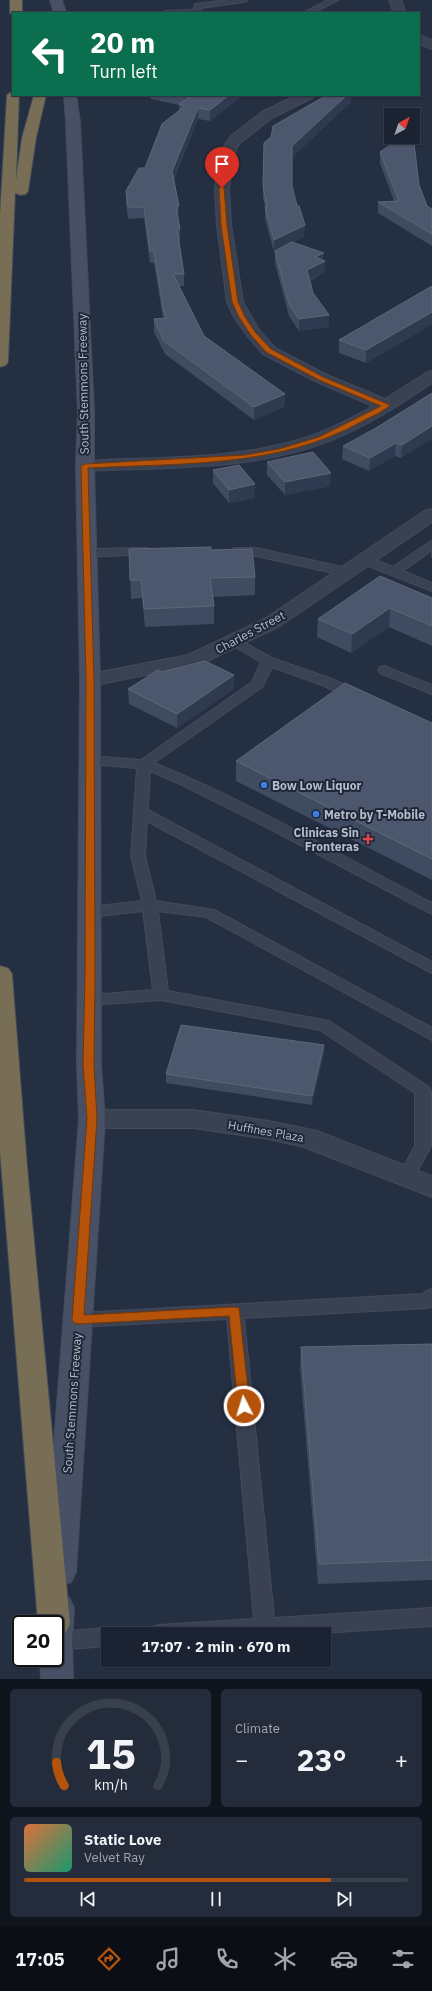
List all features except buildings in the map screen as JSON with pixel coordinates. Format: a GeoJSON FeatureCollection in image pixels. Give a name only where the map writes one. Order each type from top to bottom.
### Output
{"type":"FeatureCollection","features":[{"type":"Feature","properties":{"kind":"highway"},"geometry":{"type":"LineString","coordinates":[[16,0],[16,12]]}},
{"type":"Feature","properties":{"kind":"highway"},"geometry":{"type":"LineString","coordinates":[[0,362],[13,96]]}},
{"type":"Feature","properties":{"kind":"highway"},"geometry":{"type":"LineString","coordinates":[[3,302],[29,138],[40,96]]}},
{"type":"Feature","properties":{"kind":"highway"},"geometry":{"type":"LineString","coordinates":[[0,974],[14,1166],[53,1615]]}},
{"type":"Feature","properties":{"kind":"main road"},"geometry":{"type":"LineString","coordinates":[[56,0],[60,12]]}},
{"type":"Feature","properties":{"kind":"main road","name":"South Stemmons Freeway"},"geometry":{"type":"LineString","coordinates":[[56,1615],[92,1119],[89,1065],[90,680],[85,466],[86,403],[73,122],[70,96]]}},
{"type":"Feature","properties":{"kind":"main road","name":"South Stemmons Freeway"},"geometry":{"type":"LineString","coordinates":[[56,1667],[57,1679]]}},
{"type":"Feature","properties":{"kind":"street"},"geometry":{"type":"LineString","coordinates":[[395,0],[400,12]]}},
{"type":"Feature","properties":{"kind":"street"},"geometry":{"type":"LineString","coordinates":[[305,96],[267,115],[236,139],[229,149],[222,188],[224,225],[235,302],[246,323],[269,351],[321,378],[386,405]]}},
{"type":"Feature","properties":{"kind":"street"},"geometry":{"type":"LineString","coordinates":[[85,466],[245,457],[280,451],[321,438],[350,425],[386,405],[432,376]]}},
{"type":"Feature","properties":{"kind":"street","name":"Charles Street"},"geometry":{"type":"LineString","coordinates":[[90,680],[194,660],[234,641],[273,622],[432,514]]}},
{"type":"Feature","properties":{"kind":"street","name":"Huffines Plaza"},"geometry":{"type":"LineString","coordinates":[[92,1119],[193,1119],[269,1130],[308,1138],[432,1187]]}},
{"type":"Feature","properties":{"kind":"lane"},"geometry":{"type":"LineString","coordinates":[[196,3],[244,0]]}},
{"type":"Feature","properties":{"kind":"lane"},"geometry":{"type":"LineString","coordinates":[[309,12],[334,0]]}},
{"type":"Feature","properties":{"kind":"lane"},"geometry":{"type":"LineString","coordinates":[[394,572],[432,545]]}},
{"type":"Feature","properties":{"kind":"lane"},"geometry":{"type":"LineString","coordinates":[[87,553],[162,552]]}},
{"type":"Feature","properties":{"kind":"lane"},"geometry":{"type":"LineString","coordinates":[[225,552],[256,552],[347,572]]}},
{"type":"Feature","properties":{"kind":"lane"},"geometry":{"type":"LineString","coordinates":[[365,560],[432,587]]}},
{"type":"Feature","properties":{"kind":"lane"},"geometry":{"type":"LineString","coordinates":[[234,641],[268,661],[326,682],[369,702]]}},
{"type":"Feature","properties":{"kind":"lane"},"geometry":{"type":"LineString","coordinates":[[144,764],[257,684],[268,661]]}},
{"type":"Feature","properties":{"kind":"lane"},"geometry":{"type":"LineString","coordinates":[[384,670],[432,690]]}},
{"type":"Feature","properties":{"kind":"lane"},"geometry":{"type":"LineString","coordinates":[[90,760],[144,764],[183,780],[432,909]]}},
{"type":"Feature","properties":{"kind":"lane"},"geometry":{"type":"LineString","coordinates":[[144,764],[138,856],[150,906],[161,995]]}},
{"type":"Feature","properties":{"kind":"lane"},"geometry":{"type":"LineString","coordinates":[[141,812],[432,968]]}},
{"type":"Feature","properties":{"kind":"lane"},"geometry":{"type":"LineString","coordinates":[[90,912],[150,906],[209,913],[432,1035]]}},
{"type":"Feature","properties":{"kind":"lane"},"geometry":{"type":"LineString","coordinates":[[90,1000],[161,995],[324,1025],[428,1094],[424,1146],[406,1177]]}},
{"type":"Feature","properties":{"kind":"lane"},"geometry":{"type":"LineString","coordinates":[[78,1320],[431,1300]]}},
{"type":"Feature","properties":{"kind":"lane"},"geometry":{"type":"LineString","coordinates":[[235,1312],[265,1627]]}},
{"type":"Feature","properties":{"kind":"lane"},"geometry":{"type":"LineString","coordinates":[[280,1627],[432,1617]]}},
{"type":"Feature","properties":{"kind":"lane"},"geometry":{"type":"LineString","coordinates":[[64,1634],[101,1636]]}},
{"type":"Feature","properties":{"kind":"place","name":"Bow Low Liquor"},"geometry":{"type":"Point","coordinates":[264,785]}},
{"type":"Feature","properties":{"kind":"place","name":"Metro by T-Mobile"},"geometry":{"type":"Point","coordinates":[316,814]}},
{"type":"Feature","properties":{"kind":"place","name":"Clinicas Sin Fronteras"},"geometry":{"type":"Point","coordinates":[368,839]}},
{"type":"Feature","properties":{"kind":"route"},"geometry":{"type":"LineString","coordinates":[[222,188],[224,225],[235,302],[242,317],[253,333],[269,351],[321,378],[386,405],[350,425],[321,438],[280,451],[245,457],[85,466],[90,680],[89,1065],[92,1119],[78,1320],[129,1316],[235,1312],[244,1406]]}}]}
